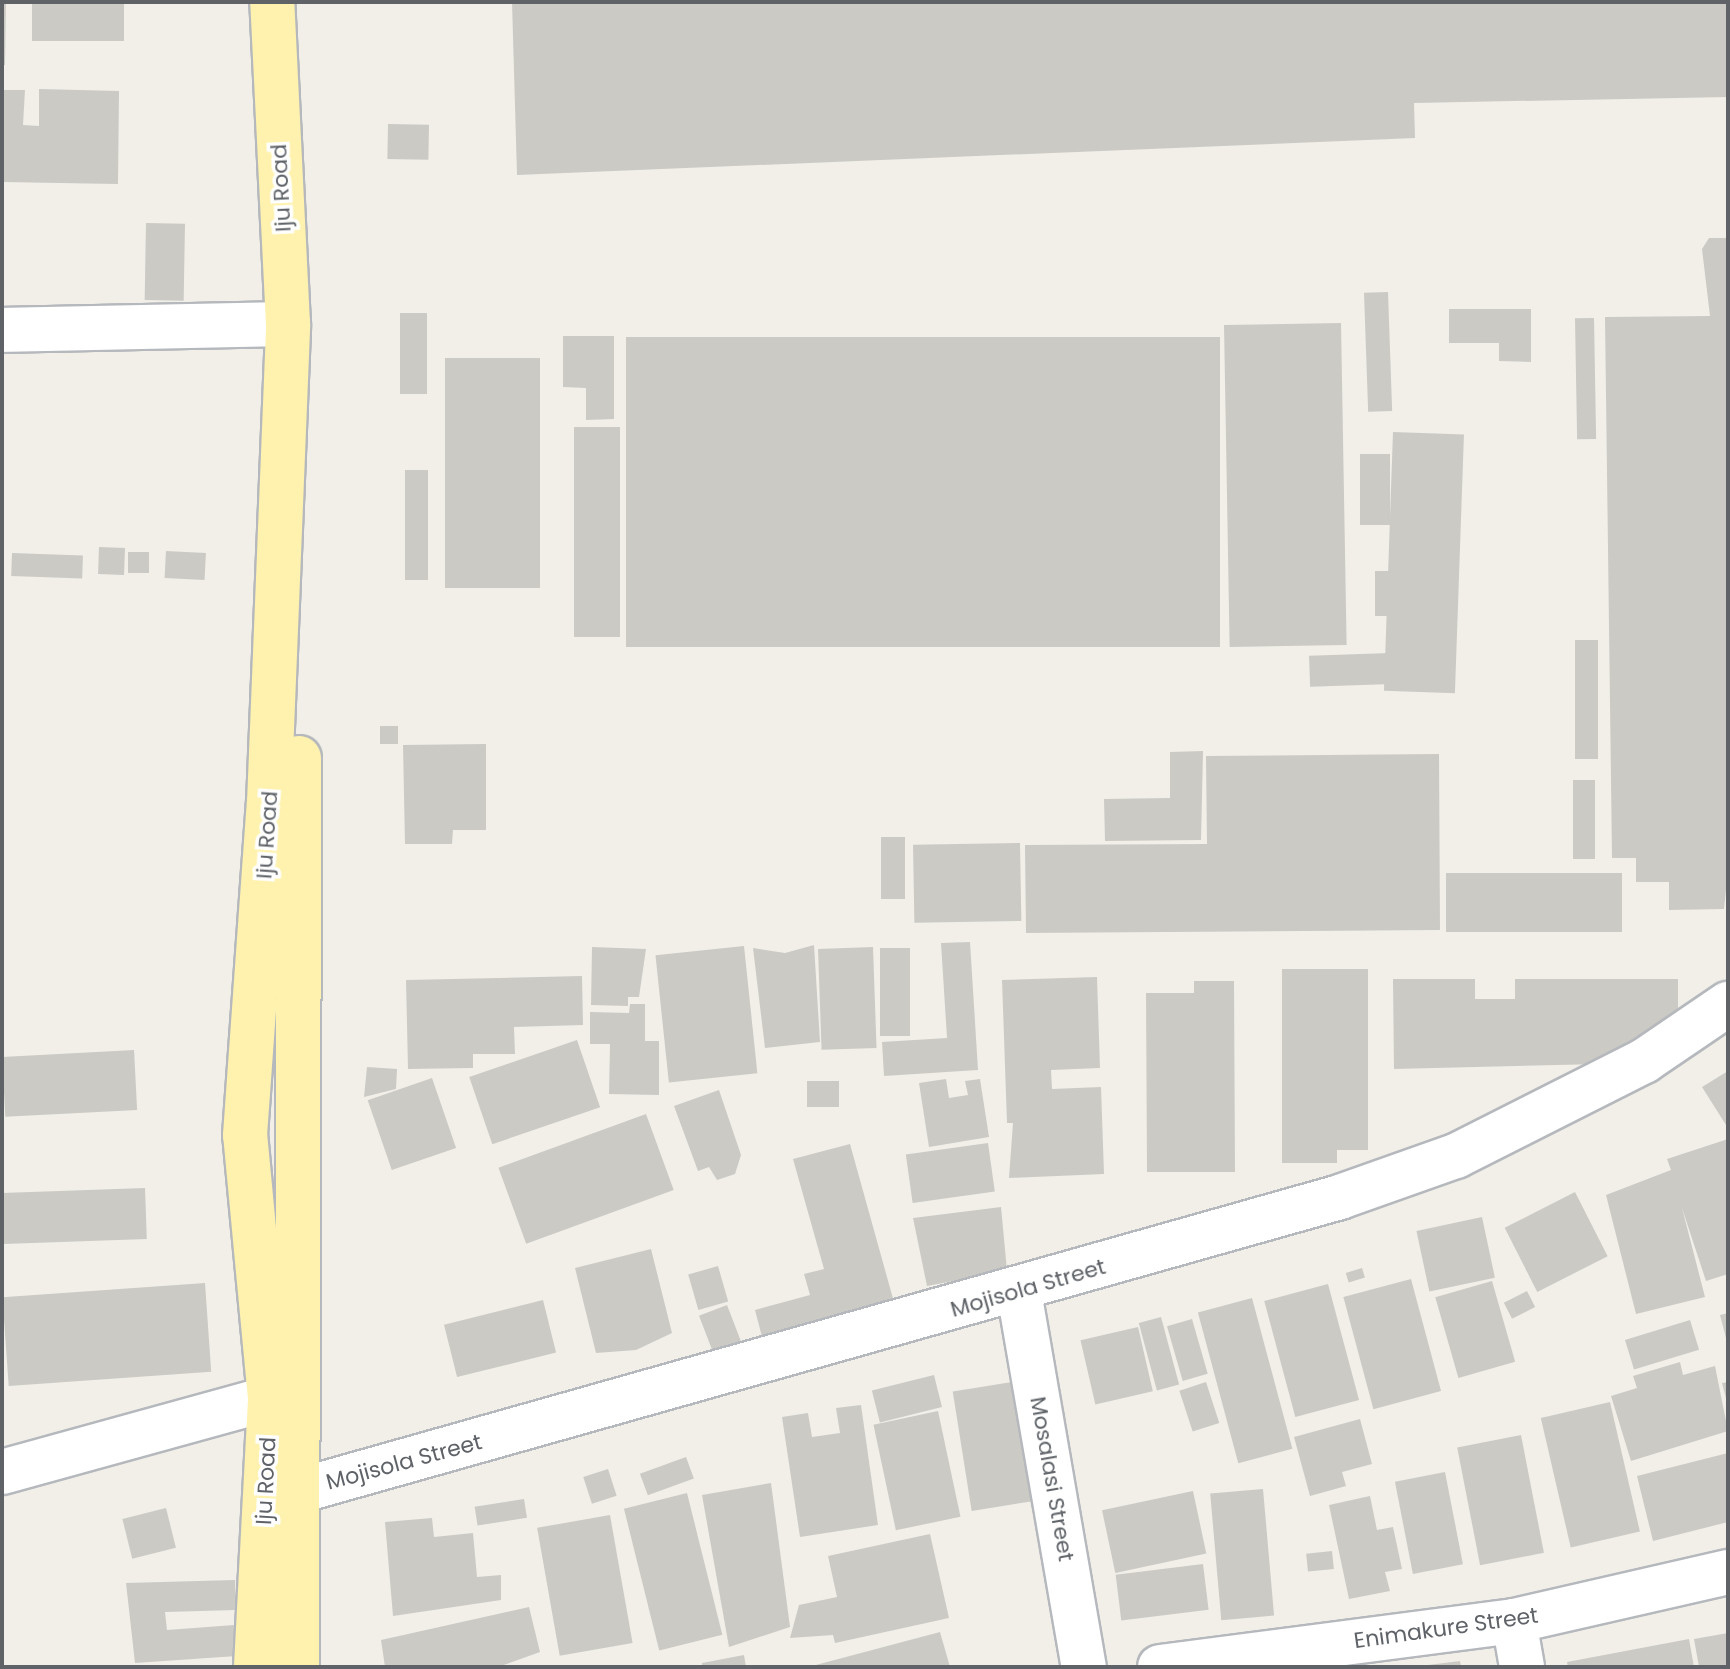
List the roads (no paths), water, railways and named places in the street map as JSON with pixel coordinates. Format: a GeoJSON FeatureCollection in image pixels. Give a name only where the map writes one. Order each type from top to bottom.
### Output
{"type":"FeatureCollection","features":[{"type":"Feature","properties":{"kind":"main road","name":"Iju Road"},"geometry":{"type":"LineString","coordinates":[[256,1667],[270,1398],[245,1135],[269,803],[288,324],[272,2]]}},
{"type":"Feature","properties":{"kind":"main road","name":"Iju Road"},"geometry":{"type":"LineString","coordinates":[[296,2],[297,1667]]}},
{"type":"Feature","properties":{"kind":"street"},"geometry":{"type":"LineString","coordinates":[[2,330],[288,324]]}},
{"type":"Feature","properties":{"kind":"street","name":"Mojisola Street"},"geometry":{"type":"LineString","coordinates":[[295,1492],[1019,1292],[1456,1156],[1644,1061],[1728,1004]]}},
{"type":"Feature","properties":{"kind":"street","name":"Mosalasi Street"},"geometry":{"type":"LineString","coordinates":[[1019,1292],[1084,1667]]}},
{"type":"Feature","properties":{"kind":"street"},"geometry":{"type":"LineString","coordinates":[[2,1472],[270,1398]]}},
{"type":"Feature","properties":{"kind":"street","name":"Enimakure Street"},"geometry":{"type":"LineString","coordinates":[[1160,1667],[1514,1621],[1728,1572]]}},
{"type":"Feature","properties":{"kind":"street"},"geometry":{"type":"LineString","coordinates":[[1514,1621],[1522,1667]]}}]}
